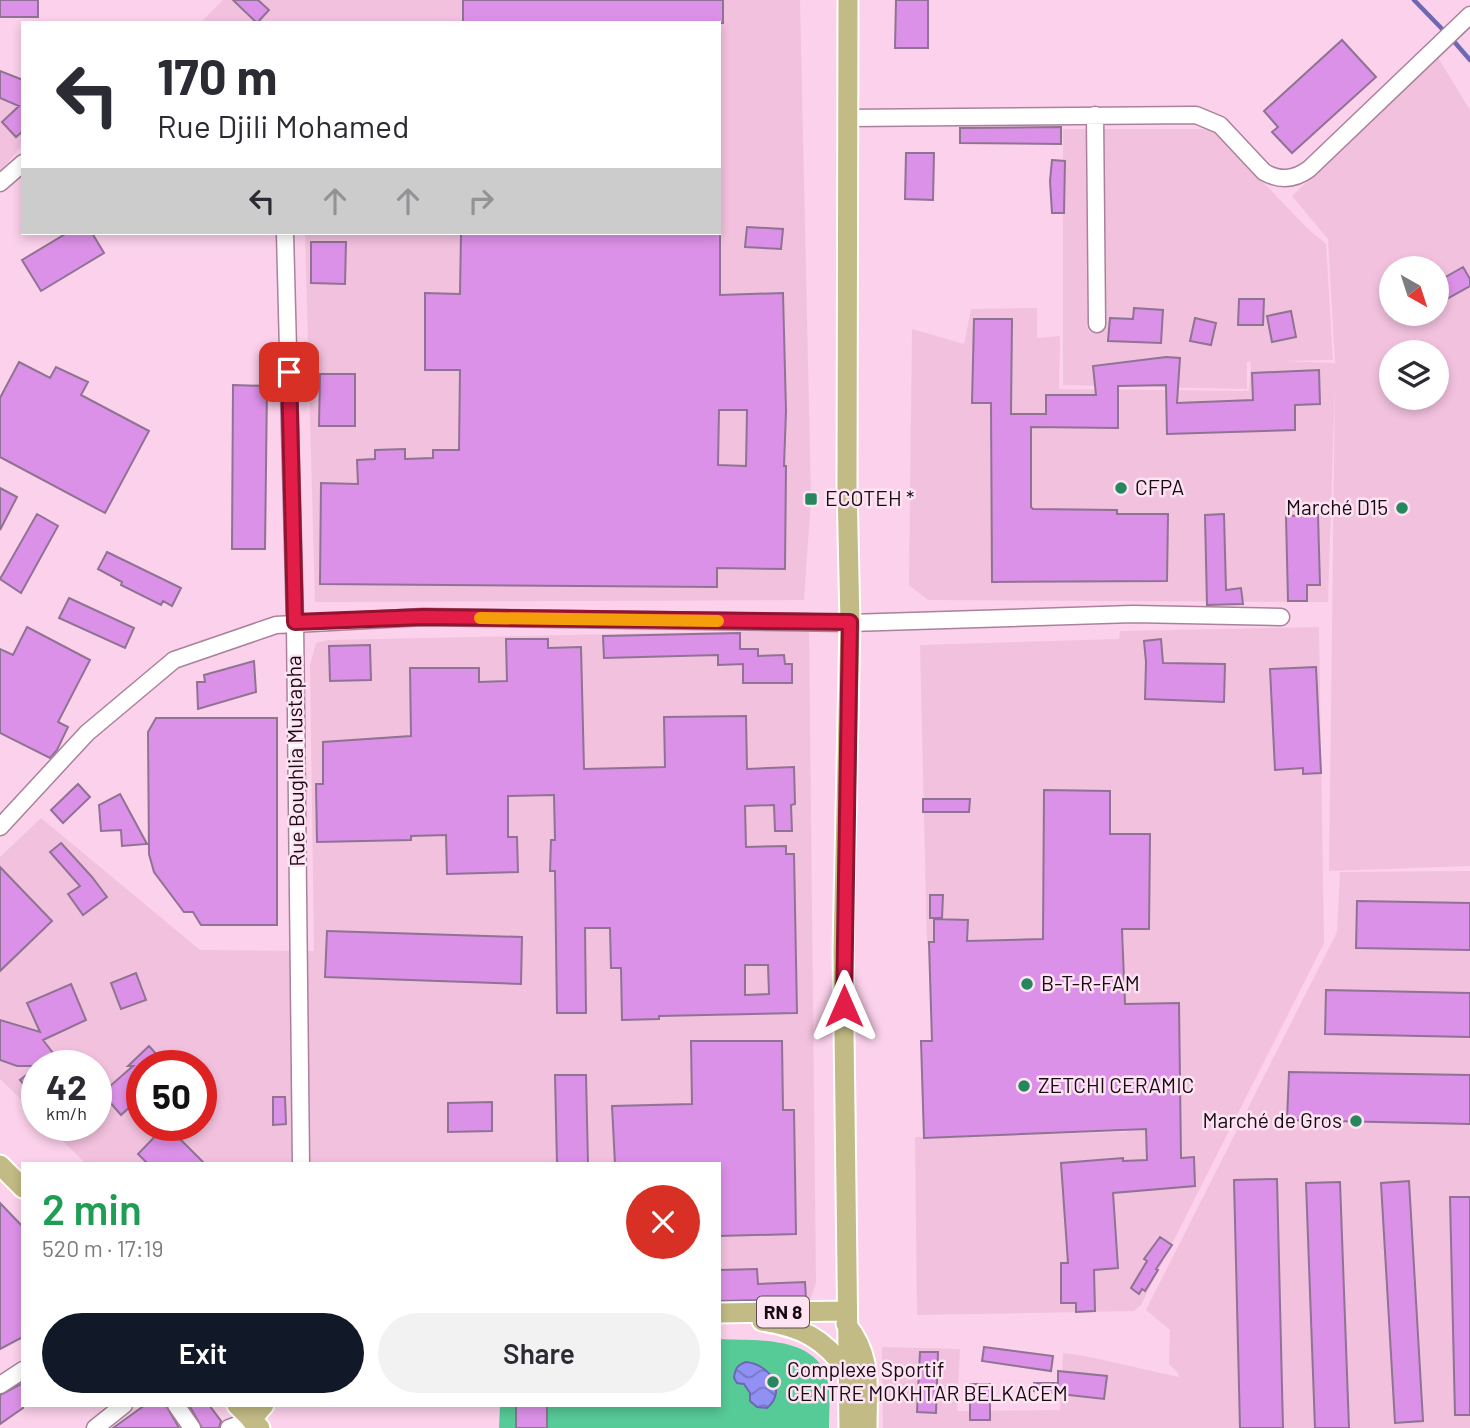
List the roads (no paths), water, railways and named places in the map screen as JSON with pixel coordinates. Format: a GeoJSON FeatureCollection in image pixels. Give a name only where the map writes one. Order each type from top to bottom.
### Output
{"type":"FeatureCollection","features":[{"type":"Feature","properties":{"kind":"main road"},"geometry":{"type":"LineString","coordinates":[[848,0],[847,485],[850,622],[843,951],[849,1428]]}},
{"type":"Feature","properties":{"kind":"main road"},"geometry":{"type":"LineString","coordinates":[[0,1165],[21,1186]]}},
{"type":"Feature","properties":{"kind":"main road"},"geometry":{"type":"LineString","coordinates":[[742,1312],[753,1320],[784,1325],[811,1336],[831,1351],[847,1371]]}},
{"type":"Feature","properties":{"kind":"main road","name":"RN 8"},"geometry":{"type":"LineString","coordinates":[[721,1313],[846,1317]]}},
{"type":"Feature","properties":{"kind":"main road"},"geometry":{"type":"LineString","coordinates":[[846,1317],[865,1356],[867,1428]]}},
{"type":"Feature","properties":{"kind":"main road"},"geometry":{"type":"LineString","coordinates":[[240,1407],[258,1418]]}},
{"type":"Feature","properties":{"kind":"street"},"geometry":{"type":"LineString","coordinates":[[848,118],[1095,115],[1205,117],[1220,125],[1264,172],[1292,178],[1309,169],[1470,15]]}},
{"type":"Feature","properties":{"kind":"street"},"geometry":{"type":"LineString","coordinates":[[1095,115],[1097,324]]}},
{"type":"Feature","properties":{"kind":"street"},"geometry":{"type":"LineString","coordinates":[[0,183],[21,165]]}},
{"type":"Feature","properties":{"kind":"street","name":"Rue Boughlia Mustapha"},"geometry":{"type":"LineString","coordinates":[[285,235],[295,622],[301,1162]]}},
{"type":"Feature","properties":{"kind":"street"},"geometry":{"type":"LineString","coordinates":[[0,827],[87,733],[174,660],[276,625],[423,617],[850,622],[1133,614],[1281,617]]}},
{"type":"Feature","properties":{"kind":"street"},"geometry":{"type":"LineString","coordinates":[[0,1385],[21,1371]]}},
{"type":"Feature","properties":{"kind":"street"},"geometry":{"type":"LineString","coordinates":[[95,1428],[121,1407]]}},
{"type":"Feature","properties":{"kind":"street"},"geometry":{"type":"LineString","coordinates":[[177,1407],[192,1428]]}},
{"type":"Feature","properties":{"kind":"street"},"geometry":{"type":"LineString","coordinates":[[229,1428],[258,1418]]}},
{"type":"Feature","properties":{"kind":"water"},"geometry":{"type":"Polygon","coordinates":[[[746,1362],[762,1367],[773,1379],[776,1394],[767,1408],[757,1407],[750,1401],[750,1393],[744,1384],[737,1383],[734,1378],[740,1364],[746,1362]]]}},
{"type":"Feature","properties":{"kind":"waterway"},"geometry":{"type":"LineString","coordinates":[[1414,0],[1445,32]]}},
{"type":"Feature","properties":{"kind":"waterway"},"geometry":{"type":"LineString","coordinates":[[1451,38],[1470,60]]}},
{"type":"Feature","properties":{"kind":"place","name":"CFPA"},"geometry":{"type":"Point","coordinates":[1121,488]}},
{"type":"Feature","properties":{"kind":"place","name":"ECOTEH *"},"geometry":{"type":"Point","coordinates":[811,499]}},
{"type":"Feature","properties":{"kind":"place","name":"Marché D15"},"geometry":{"type":"Point","coordinates":[1402,508]}},
{"type":"Feature","properties":{"kind":"place","name":"B-T-R-FAM"},"geometry":{"type":"Point","coordinates":[1027,984]}},
{"type":"Feature","properties":{"kind":"place","name":"ZETCHI CERAMIC"},"geometry":{"type":"Point","coordinates":[1024,1086]}},
{"type":"Feature","properties":{"kind":"place","name":"Marché de Gros"},"geometry":{"type":"Point","coordinates":[1356,1121]}},
{"type":"Feature","properties":{"kind":"place","name":"Complexe Sportif CENTRE MOKHTAR BELKACEM"},"geometry":{"type":"Point","coordinates":[773,1382]}}]}
